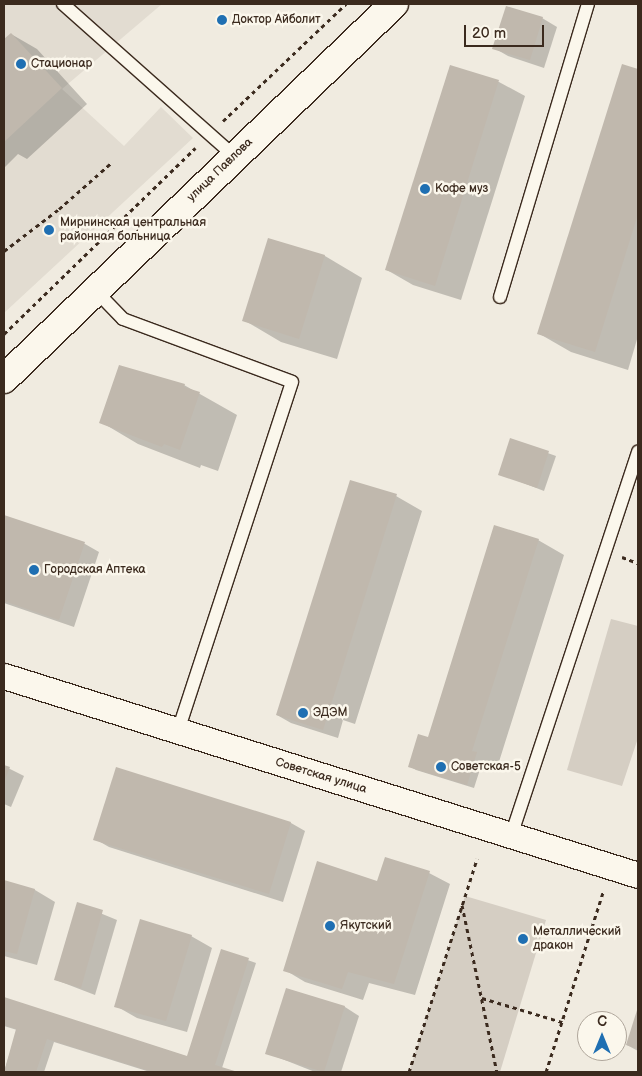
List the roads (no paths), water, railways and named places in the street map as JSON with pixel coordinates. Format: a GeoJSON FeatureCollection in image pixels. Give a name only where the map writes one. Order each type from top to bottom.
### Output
{"type":"FeatureCollection","features":[{"type":"Feature","properties":{"kind":"main road","name":"улица Павлова"},"geometry":{"type":"LineString","coordinates":[[4,379],[394,4]]}},
{"type":"Feature","properties":{"kind":"street","name":"Советская улица"},"geometry":{"type":"LineString","coordinates":[[4,676],[638,875]]}},
{"type":"Feature","properties":{"kind":"lane"},"geometry":{"type":"LineString","coordinates":[[63,4],[234,156]]}},
{"type":"Feature","properties":{"kind":"lane"},"geometry":{"type":"LineString","coordinates":[[500,297],[588,4]]}},
{"type":"Feature","properties":{"kind":"lane"},"geometry":{"type":"LineString","coordinates":[[95,290],[123,319],[292,382],[178,731]]}},
{"type":"Feature","properties":{"kind":"lane"},"geometry":{"type":"LineString","coordinates":[[511,836],[638,451]]}},
{"type":"Feature","properties":{"kind":"place","name":"Доктор Айболит"},"geometry":{"type":"Point","coordinates":[222,20]}},
{"type":"Feature","properties":{"kind":"place","name":"Стационар"},"geometry":{"type":"Point","coordinates":[21,64]}},
{"type":"Feature","properties":{"kind":"place","name":"Кофе муз"},"geometry":{"type":"Point","coordinates":[425,189]}},
{"type":"Feature","properties":{"kind":"place","name":"Мирнинская центральная районная больница"},"geometry":{"type":"Point","coordinates":[49,230]}},
{"type":"Feature","properties":{"kind":"place","name":"Городская Аптека"},"geometry":{"type":"Point","coordinates":[34,570]}},
{"type":"Feature","properties":{"kind":"place","name":"ЭДЭМ"},"geometry":{"type":"Point","coordinates":[303,713]}},
{"type":"Feature","properties":{"kind":"place","name":"Советская-5"},"geometry":{"type":"Point","coordinates":[441,767]}},
{"type":"Feature","properties":{"kind":"place","name":"Якутский"},"geometry":{"type":"Point","coordinates":[330,926]}},
{"type":"Feature","properties":{"kind":"place","name":"Металлический дракон"},"geometry":{"type":"Point","coordinates":[523,939]}}]}
